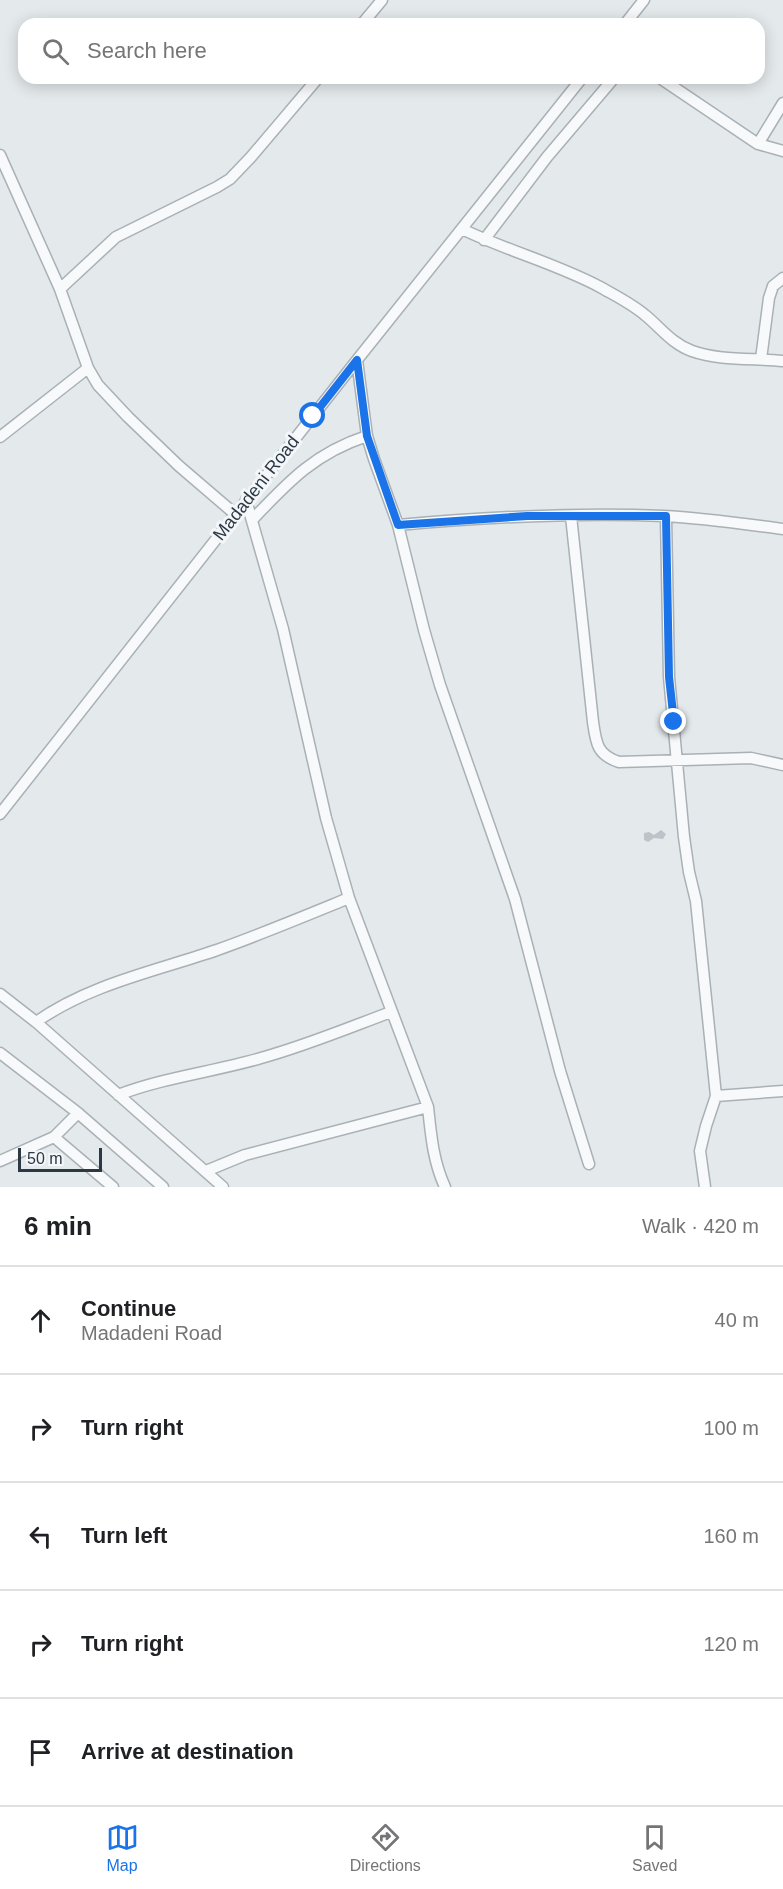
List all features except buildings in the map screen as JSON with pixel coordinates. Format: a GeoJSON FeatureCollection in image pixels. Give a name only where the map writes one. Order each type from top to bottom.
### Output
{"type":"FeatureCollection","features":[{"type":"Feature","properties":{"kind":"street"},"geometry":{"type":"LineString","coordinates":[[367,18],[382,0]]}},
{"type":"Feature","properties":{"kind":"street"},"geometry":{"type":"LineString","coordinates":[[630,18],[644,0]]}},
{"type":"Feature","properties":{"kind":"street"},"geometry":{"type":"LineString","coordinates":[[60,289],[116,237],[230,179],[251,158],[313,84]]}},
{"type":"Feature","properties":{"kind":"street","name":"Madadeni Road"},"geometry":{"type":"LineString","coordinates":[[0,814],[577,84]]}},
{"type":"Feature","properties":{"kind":"street"},"geometry":{"type":"LineString","coordinates":[[484,240],[547,157],[609,84]]}},
{"type":"Feature","properties":{"kind":"street"},"geometry":{"type":"LineString","coordinates":[[669,84],[758,144],[783,151]]}},
{"type":"Feature","properties":{"kind":"street"},"geometry":{"type":"LineString","coordinates":[[758,144],[783,103]]}},
{"type":"Feature","properties":{"kind":"street"},"geometry":{"type":"LineString","coordinates":[[0,155],[60,289],[88,368],[98,385],[179,466],[235,514]]}},
{"type":"Feature","properties":{"kind":"street"},"geometry":{"type":"LineString","coordinates":[[462,229],[599,287],[644,314],[675,343],[690,350],[708,356],[783,361]]}},
{"type":"Feature","properties":{"kind":"street"},"geometry":{"type":"LineString","coordinates":[[761,359],[769,298],[773,286],[783,278]]}},
{"type":"Feature","properties":{"kind":"street"},"geometry":{"type":"LineString","coordinates":[[357,360],[367,436],[398,525],[434,665],[515,899],[560,1071],[589,1164]]}},
{"type":"Feature","properties":{"kind":"street"},"geometry":{"type":"LineString","coordinates":[[0,437],[88,368]]}},
{"type":"Feature","properties":{"kind":"street"},"geometry":{"type":"LineString","coordinates":[[252,520],[288,482],[307,466],[342,444],[367,436]]}},
{"type":"Feature","properties":{"kind":"street"},"geometry":{"type":"LineString","coordinates":[[246,500],[283,629],[324,809],[349,898],[428,1107],[436,1169],[444,1187]]}},
{"type":"Feature","properties":{"kind":"street"},"geometry":{"type":"LineString","coordinates":[[571,516],[597,746],[609,759],[619,762],[751,758],[783,765]]}},
{"type":"Feature","properties":{"kind":"street"},"geometry":{"type":"LineString","coordinates":[[398,525],[507,517],[666,516],[783,529]]}},
{"type":"Feature","properties":{"kind":"street"},"geometry":{"type":"LineString","coordinates":[[666,516],[669,677],[684,837],[699,926],[716,1095],[700,1151],[705,1187]]}},
{"type":"Feature","properties":{"kind":"street"},"geometry":{"type":"LineString","coordinates":[[36,1022],[59,1006],[84,994],[218,950],[349,898]]}},
{"type":"Feature","properties":{"kind":"street"},"geometry":{"type":"LineString","coordinates":[[0,994],[36,1022],[223,1187]]}},
{"type":"Feature","properties":{"kind":"street"},"geometry":{"type":"LineString","coordinates":[[118,1095],[144,1085],[260,1059],[391,1012]]}},
{"type":"Feature","properties":{"kind":"street"},"geometry":{"type":"LineString","coordinates":[[0,1053],[78,1113],[163,1187]]}},
{"type":"Feature","properties":{"kind":"street"},"geometry":{"type":"LineString","coordinates":[[716,1095],[783,1091]]}},
{"type":"Feature","properties":{"kind":"street"},"geometry":{"type":"LineString","coordinates":[[206,1171],[245,1155],[428,1107]]}},
{"type":"Feature","properties":{"kind":"street"},"geometry":{"type":"LineString","coordinates":[[0,1161],[54,1137],[78,1113]]}},
{"type":"Feature","properties":{"kind":"street"},"geometry":{"type":"LineString","coordinates":[[54,1137],[113,1187]]}},
{"type":"Feature","properties":{"kind":"route"},"geometry":{"type":"LineString","coordinates":[[313,416],[357,360],[367,436],[398,525],[527,516],[666,516],[669,677],[674,722]]}}]}
